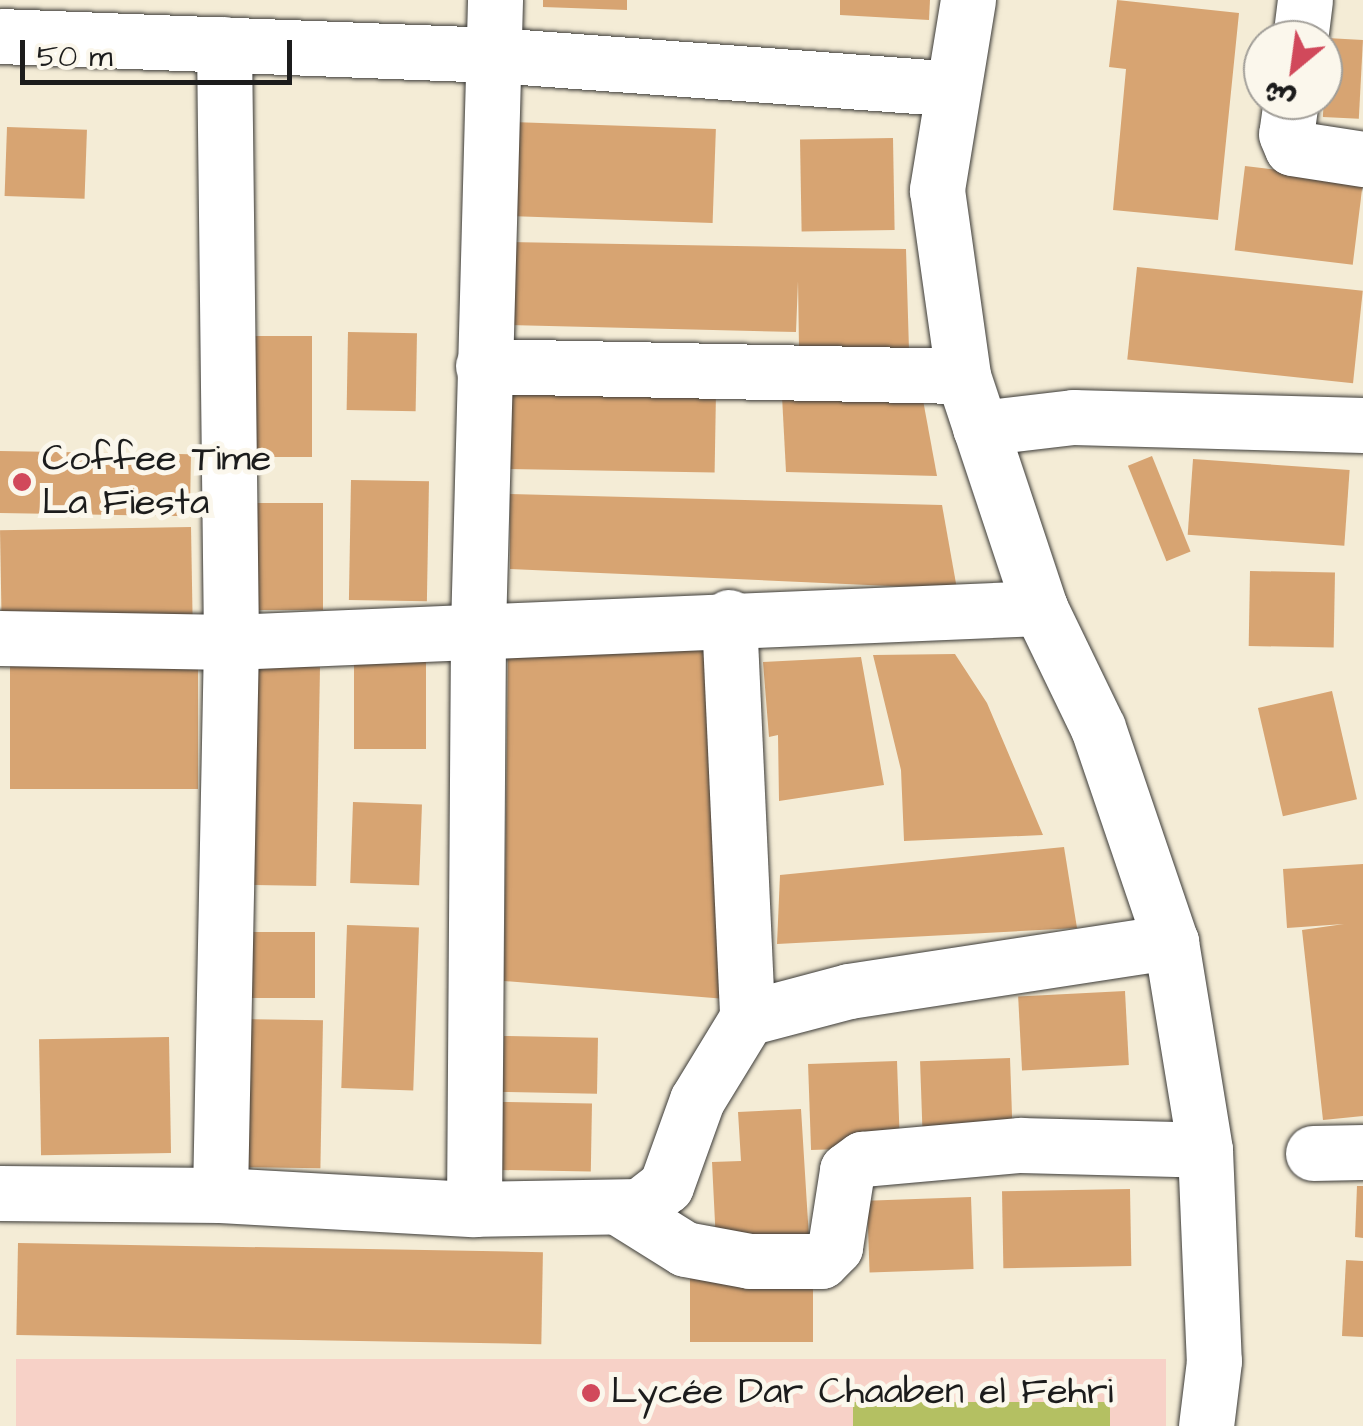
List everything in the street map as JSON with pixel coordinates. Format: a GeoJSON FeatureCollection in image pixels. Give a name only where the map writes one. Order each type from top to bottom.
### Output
{"type":"FeatureCollection","features":[{"type":"Feature","properties":{"kind":"street"},"geometry":{"type":"LineString","coordinates":[[474,1208],[478,629],[495,0]]}},
{"type":"Feature","properties":{"kind":"street"},"geometry":{"type":"LineString","coordinates":[[963,376],[937,190],[968,0]]}},
{"type":"Feature","properties":{"kind":"street"},"geometry":{"type":"LineString","coordinates":[[0,36],[224,44],[283,23],[494,56],[954,90]]}},
{"type":"Feature","properties":{"kind":"street"},"geometry":{"type":"LineString","coordinates":[[220,1195],[231,642],[224,44]]}},
{"type":"Feature","properties":{"kind":"street"},"geometry":{"type":"LineString","coordinates":[[1288,120],[1286,134],[1292,148],[1363,159]]}},
{"type":"Feature","properties":{"kind":"street"},"geometry":{"type":"LineString","coordinates":[[483,366],[963,376],[1025,422],[1363,425]]}},
{"type":"Feature","properties":{"kind":"street"},"geometry":{"type":"LineString","coordinates":[[1025,422],[1040,608],[1098,728],[1170,942],[1205,1150],[1214,1361],[1206,1426]]}},
{"type":"Feature","properties":{"kind":"street"},"geometry":{"type":"LineString","coordinates":[[0,638],[231,642],[730,617],[1040,608]]}},
{"type":"Feature","properties":{"kind":"street"},"geometry":{"type":"LineString","coordinates":[[0,1193],[220,1195],[474,1208],[621,1210],[653,1200],[666,1186],[697,1100],[747,1018],[730,617]]}},
{"type":"Feature","properties":{"kind":"street"},"geometry":{"type":"LineString","coordinates":[[747,1018],[849,991],[1170,942]]}},
{"type":"Feature","properties":{"kind":"street"},"geometry":{"type":"LineString","coordinates":[[621,1210],[685,1249],[750,1261],[821,1261],[835,1247],[847,1170],[862,1159],[1020,1145],[1205,1150]]}},
{"type":"Feature","properties":{"kind":"shaded area","name":"Lycée Dar Chaaben el Fehri"},"geometry":{"type":"Polygon","coordinates":[[[16,1359],[1166,1359],[1166,1426],[16,1426],[16,1359]]]}},
{"type":"Feature","properties":{"kind":"green space"},"geometry":{"type":"Polygon","coordinates":[[[853,1402],[1110,1402],[1110,1426],[853,1426],[853,1402]]]}},
{"type":"Feature","properties":{"kind":"building"},"geometry":{"type":"Polygon","coordinates":[[[543,0],[627,0],[627,10],[543,7],[543,0]]]}},
{"type":"Feature","properties":{"kind":"building"},"geometry":{"type":"Polygon","coordinates":[[[840,0],[930,0],[929,20],[840,15],[840,0]]]}},
{"type":"Feature","properties":{"kind":"building"},"geometry":{"type":"Polygon","coordinates":[[[1117,0],[1239,13],[1218,220],[1113,210],[1126,69],[1109,67],[1117,0]]]}},
{"type":"Feature","properties":{"kind":"building"},"geometry":{"type":"Polygon","coordinates":[[[1343,39],[1363,40],[1359,119],[1343,118],[1343,39]]]}},
{"type":"Feature","properties":{"kind":"building"},"geometry":{"type":"Polygon","coordinates":[[[512,122],[716,129],[713,223],[509,216],[512,122]]]}},
{"type":"Feature","properties":{"kind":"building"},"geometry":{"type":"Polygon","coordinates":[[[7,127],[87,130],[85,199],[5,196],[7,127]]]}},
{"type":"Feature","properties":{"kind":"building"},"geometry":{"type":"Polygon","coordinates":[[[893,138],[895,230],[802,232],[800,140],[893,138]]]}},
{"type":"Feature","properties":{"kind":"building"},"geometry":{"type":"Polygon","coordinates":[[[1245,166],[1363,180],[1353,265],[1235,250],[1245,166]]]}},
{"type":"Feature","properties":{"kind":"building"},"geometry":{"type":"Polygon","coordinates":[[[508,242],[906,249],[909,350],[799,348],[798,281],[796,332],[507,325],[508,242]]]}},
{"type":"Feature","properties":{"kind":"building"},"geometry":{"type":"Polygon","coordinates":[[[1137,267],[1363,291],[1353,383],[1127,359],[1137,267]]]}},
{"type":"Feature","properties":{"kind":"building"},"geometry":{"type":"Polygon","coordinates":[[[348,332],[417,333],[416,411],[347,410],[348,332]]]}},
{"type":"Feature","properties":{"kind":"building"},"geometry":{"type":"Polygon","coordinates":[[[247,336],[312,336],[312,457],[247,457],[247,336]]]}},
{"type":"Feature","properties":{"kind":"building"},"geometry":{"type":"Polygon","coordinates":[[[510,390],[716,394],[715,473],[509,469],[510,390]]]}},
{"type":"Feature","properties":{"kind":"building"},"geometry":{"type":"Polygon","coordinates":[[[782,396],[923,400],[937,476],[786,472],[782,396]]]}},
{"type":"Feature","properties":{"kind":"building"},"geometry":{"type":"Polygon","coordinates":[[[0,451],[191,454],[190,516],[0,513],[0,451]]]}},
{"type":"Feature","properties":{"kind":"building"},"geometry":{"type":"Polygon","coordinates":[[[1152,456],[1191,551],[1166,561],[1128,466],[1152,456]]]}},
{"type":"Feature","properties":{"kind":"building"},"geometry":{"type":"Polygon","coordinates":[[[1193,459],[1350,470],[1344,546],[1188,535],[1193,459]]]}},
{"type":"Feature","properties":{"kind":"building"},"geometry":{"type":"Polygon","coordinates":[[[351,480],[429,481],[427,601],[349,600],[351,480]]]}},
{"type":"Feature","properties":{"kind":"building"},"geometry":{"type":"Polygon","coordinates":[[[510,494],[942,505],[957,589],[510,569],[510,494]]]}},
{"type":"Feature","properties":{"kind":"building"},"geometry":{"type":"Polygon","coordinates":[[[252,503],[323,503],[323,610],[252,610],[252,503]]]}},
{"type":"Feature","properties":{"kind":"building"},"geometry":{"type":"Polygon","coordinates":[[[191,527],[193,616],[2,619],[0,530],[191,527]]]}},
{"type":"Feature","properties":{"kind":"building"},"geometry":{"type":"Polygon","coordinates":[[[1250,571],[1335,572],[1334,647],[1249,646],[1250,571]]]}},
{"type":"Feature","properties":{"kind":"building"},"geometry":{"type":"Polygon","coordinates":[[[508,647],[709,648],[726,999],[504,981],[508,647]]]}},
{"type":"Feature","properties":{"kind":"building"},"geometry":{"type":"Polygon","coordinates":[[[354,654],[426,654],[426,749],[354,749],[354,654]]]}},
{"type":"Feature","properties":{"kind":"building"},"geometry":{"type":"Polygon","coordinates":[[[955,654],[987,703],[1043,835],[904,841],[901,770],[873,655],[955,654]]]}},
{"type":"Feature","properties":{"kind":"building"},"geometry":{"type":"Polygon","coordinates":[[[861,657],[884,785],[779,801],[778,735],[769,737],[763,662],[861,657]]]}},
{"type":"Feature","properties":{"kind":"building"},"geometry":{"type":"Polygon","coordinates":[[[10,664],[198,664],[198,789],[10,789],[10,664]]]}},
{"type":"Feature","properties":{"kind":"building"},"geometry":{"type":"Polygon","coordinates":[[[254,666],[320,667],[316,886],[250,885],[254,666]]]}},
{"type":"Feature","properties":{"kind":"building"},"geometry":{"type":"Polygon","coordinates":[[[1332,691],[1357,799],[1283,816],[1258,708],[1332,691]]]}},
{"type":"Feature","properties":{"kind":"building"},"geometry":{"type":"Polygon","coordinates":[[[353,802],[422,804],[419,885],[350,883],[353,802]]]}},
{"type":"Feature","properties":{"kind":"building"},"geometry":{"type":"Polygon","coordinates":[[[1064,847],[1077,928],[777,944],[780,875],[1064,847]]]}},
{"type":"Feature","properties":{"kind":"building"},"geometry":{"type":"Polygon","coordinates":[[[1363,864],[1363,1116],[1323,1120],[1302,930],[1344,924],[1287,928],[1283,869],[1363,864]]]}},
{"type":"Feature","properties":{"kind":"building"},"geometry":{"type":"Polygon","coordinates":[[[347,925],[419,928],[413,1090],[341,1088],[347,925]]]}},
{"type":"Feature","properties":{"kind":"building"},"geometry":{"type":"Polygon","coordinates":[[[247,932],[315,932],[315,998],[247,998],[247,932]]]}},
{"type":"Feature","properties":{"kind":"building"},"geometry":{"type":"Polygon","coordinates":[[[1125,991],[1129,1065],[1022,1070],[1018,997],[1125,991]]]}},
{"type":"Feature","properties":{"kind":"building"},"geometry":{"type":"Polygon","coordinates":[[[245,1019],[323,1020],[320,1168],[242,1167],[245,1019]]]}},
{"type":"Feature","properties":{"kind":"building"},"geometry":{"type":"Polygon","coordinates":[[[504,1036],[598,1038],[597,1094],[503,1092],[504,1036]]]}},
{"type":"Feature","properties":{"kind":"building"},"geometry":{"type":"Polygon","coordinates":[[[169,1037],[171,1153],[41,1155],[39,1039],[169,1037]]]}},
{"type":"Feature","properties":{"kind":"building"},"geometry":{"type":"Polygon","coordinates":[[[1010,1058],[1012,1128],[922,1131],[920,1061],[1010,1058]]]}},
{"type":"Feature","properties":{"kind":"building"},"geometry":{"type":"Polygon","coordinates":[[[897,1061],[900,1147],[811,1150],[808,1064],[897,1061]]]}},
{"type":"Feature","properties":{"kind":"building"},"geometry":{"type":"Polygon","coordinates":[[[503,1102],[592,1104],[591,1172],[502,1170],[503,1102]]]}},
{"type":"Feature","properties":{"kind":"building"},"geometry":{"type":"Polygon","coordinates":[[[801,1109],[809,1238],[716,1243],[712,1162],[741,1161],[738,1112],[801,1109]]]}},
{"type":"Feature","properties":{"kind":"building"},"geometry":{"type":"Polygon","coordinates":[[[1357,1186],[1363,1186],[1363,1238],[1355,1237],[1357,1186]]]}},
{"type":"Feature","properties":{"kind":"building"},"geometry":{"type":"Polygon","coordinates":[[[1130,1189],[1131,1266],[1003,1268],[1002,1191],[1130,1189]]]}},
{"type":"Feature","properties":{"kind":"building"},"geometry":{"type":"Polygon","coordinates":[[[971,1197],[974,1269],[870,1273],[867,1201],[971,1197]]]}},
{"type":"Feature","properties":{"kind":"building"},"geometry":{"type":"Polygon","coordinates":[[[18,1243],[543,1252],[541,1344],[16,1335],[18,1243]]]}},
{"type":"Feature","properties":{"kind":"building"},"geometry":{"type":"Polygon","coordinates":[[[1346,1260],[1363,1261],[1363,1337],[1342,1336],[1346,1260]]]}},
{"type":"Feature","properties":{"kind":"building"},"geometry":{"type":"Polygon","coordinates":[[[690,1277],[813,1277],[813,1342],[690,1342],[690,1277]]]}},
{"type":"Feature","properties":{"kind":"place","name":"Coffee Time La Fiesta"},"geometry":{"type":"Point","coordinates":[22,482]}},
{"type":"Feature","properties":{"kind":"place","name":"Lycée Dar Chaaben el Fehri"},"geometry":{"type":"Point","coordinates":[591,1393]}}]}
